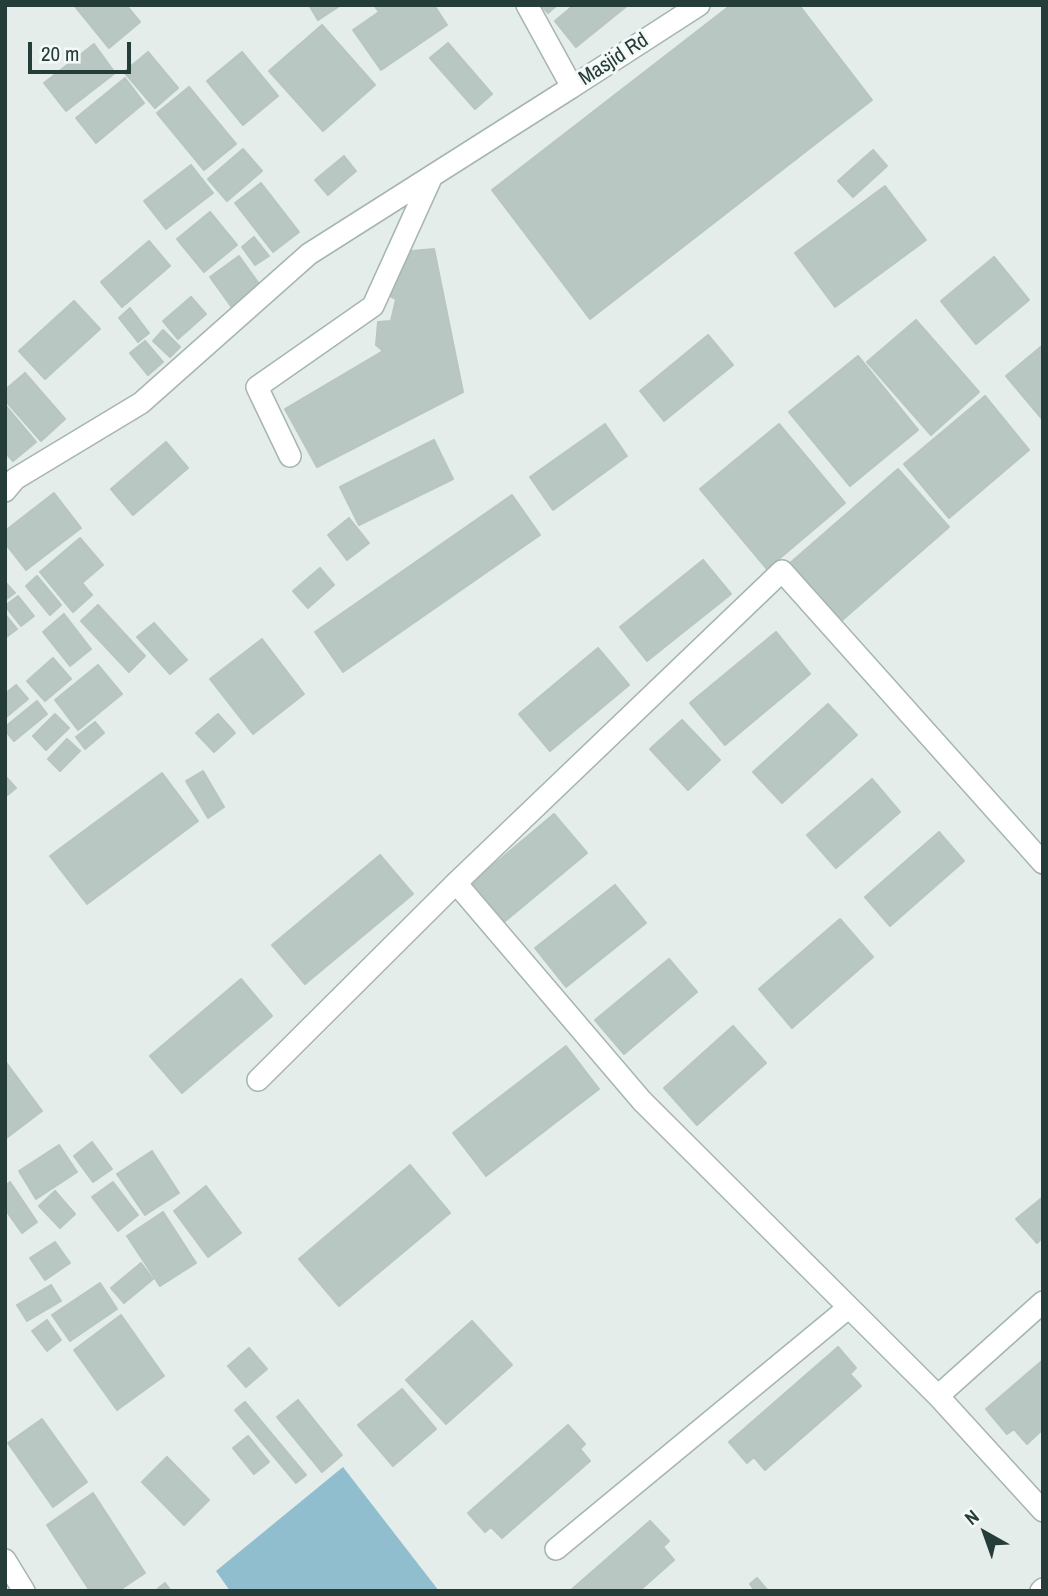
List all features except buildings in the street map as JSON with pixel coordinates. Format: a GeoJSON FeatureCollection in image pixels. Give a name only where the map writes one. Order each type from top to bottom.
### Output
{"type":"FeatureCollection","features":[{"type":"Feature","properties":{"kind":"street","name":"Masjid Rd"},"geometry":{"type":"LineString","coordinates":[[527,5],[572,87],[699,5]]}},
{"type":"Feature","properties":{"kind":"street"},"geometry":{"type":"LineString","coordinates":[[5,491],[15,479],[141,403],[309,254],[572,87]]}},
{"type":"Feature","properties":{"kind":"street"},"geometry":{"type":"LineString","coordinates":[[290,456],[257,387],[373,306],[432,176]]}},
{"type":"Feature","properties":{"kind":"street"},"geometry":{"type":"LineString","coordinates":[[258,1080],[456,883],[782,571],[1043,863]]}},
{"type":"Feature","properties":{"kind":"street"},"geometry":{"type":"LineString","coordinates":[[456,883],[642,1101],[938,1396],[1043,1511]]}},
{"type":"Feature","properties":{"kind":"street"},"geometry":{"type":"LineString","coordinates":[[938,1396],[1043,1301]]}},
{"type":"Feature","properties":{"kind":"street"},"geometry":{"type":"LineString","coordinates":[[556,1549],[848,1308]]}},
{"type":"Feature","properties":{"kind":"street"},"geometry":{"type":"LineString","coordinates":[[5,1560],[24,1591]]}},
{"type":"Feature","properties":{"kind":"water"},"geometry":{"type":"Polygon","coordinates":[[[343,1467],[439,1591],[230,1591],[216,1571],[343,1467]]]}}]}
